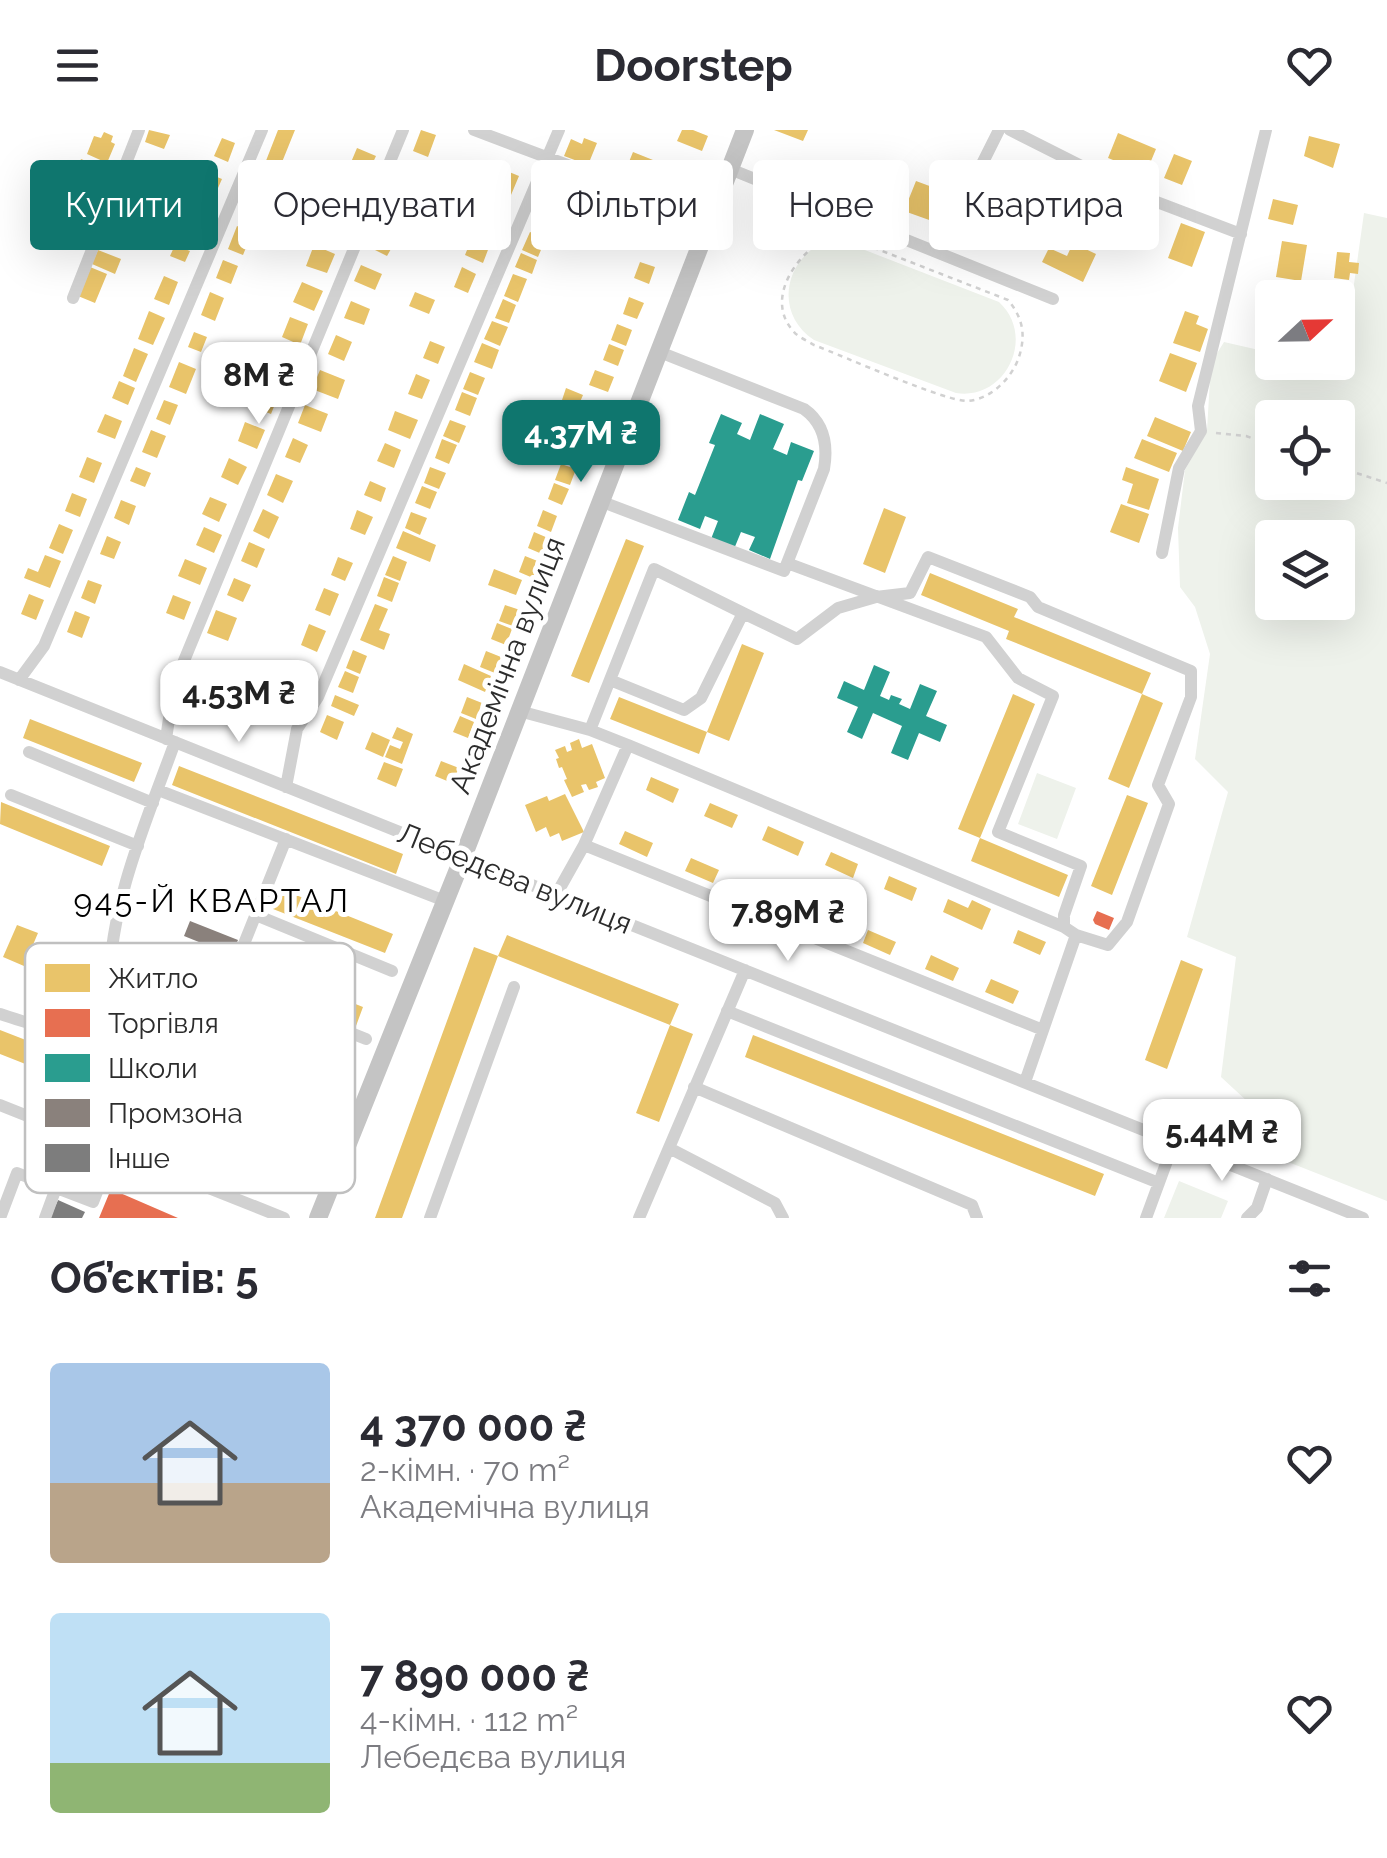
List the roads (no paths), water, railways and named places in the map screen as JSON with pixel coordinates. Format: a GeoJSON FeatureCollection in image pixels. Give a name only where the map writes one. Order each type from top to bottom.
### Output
{"type":"FeatureCollection","features":[{"type":"Feature","properties":{"kind":"main road","name":"Академічна вулиця"},"geometry":{"type":"LineString","coordinates":[[733,160],[745,130]]}},
{"type":"Feature","properties":{"kind":"main road","name":"Академічна вулиця"},"geometry":{"type":"LineString","coordinates":[[355,1126],[463,858],[696,250]]}},
{"type":"Feature","properties":{"kind":"main road","name":"Академічна вулиця"},"geometry":{"type":"LineString","coordinates":[[318,1218],[328,1193]]}},
{"type":"Feature","properties":{"kind":"street"},"geometry":{"type":"LineString","coordinates":[[73,298],[139,130]]}},
{"type":"Feature","properties":{"kind":"street"},"geometry":{"type":"LineString","coordinates":[[19,680],[44,646],[262,130]]}},
{"type":"Feature","properties":{"kind":"street"},"geometry":{"type":"LineString","coordinates":[[110,943],[122,889],[156,796],[170,740],[174,685],[402,130]]}},
{"type":"Feature","properties":{"kind":"street"},"geometry":{"type":"LineString","coordinates":[[474,130],[556,160]]}},
{"type":"Feature","properties":{"kind":"street"},"geometry":{"type":"LineString","coordinates":[[286,786],[298,729],[318,697],[559,130]]}},
{"type":"Feature","properties":{"kind":"street"},"geometry":{"type":"LineString","coordinates":[[984,160],[999,130]]}},
{"type":"Feature","properties":{"kind":"street"},"geometry":{"type":"LineString","coordinates":[[1010,130],[1141,196],[1240,234]]}},
{"type":"Feature","properties":{"kind":"street"},"geometry":{"type":"LineString","coordinates":[[1162,553],[1179,468],[1202,431],[1198,406],[1266,130]]}},
{"type":"Feature","properties":{"kind":"street"},"geometry":{"type":"LineString","coordinates":[[733,169],[1054,299]]}},
{"type":"Feature","properties":{"kind":"street"},"geometry":{"type":"LineString","coordinates":[[600,500],[784,571],[824,470],[826,444],[818,424],[804,409],[658,352]]}},
{"type":"Feature","properties":{"kind":"street"},"geometry":{"type":"LineString","coordinates":[[519,711],[590,730],[628,745],[1108,945],[1127,922],[1169,804],[1158,785],[1192,696],[1191,672],[1038,607],[1030,598],[928,557],[910,593],[876,597],[797,639],[654,569],[590,730]]}},
{"type":"Feature","properties":{"kind":"street"},"geometry":{"type":"LineString","coordinates":[[787,563],[986,638],[1018,678],[1053,696],[998,832],[1081,866],[1064,915],[1070,931],[1044,1030],[1025,1082]]}},
{"type":"Feature","properties":{"kind":"street"},"geometry":{"type":"LineString","coordinates":[[610,680],[684,710],[701,698],[743,614]]}},
{"type":"Feature","properties":{"kind":"street","name":"Лебедєва вулиця"},"geometry":{"type":"LineString","coordinates":[[0,674],[1363,1218]]}},
{"type":"Feature","properties":{"kind":"street"},"geometry":{"type":"LineString","coordinates":[[556,894],[584,845],[628,745]]}},
{"type":"Feature","properties":{"kind":"street"},"geometry":{"type":"LineString","coordinates":[[29,752],[286,839],[446,901]]}},
{"type":"Feature","properties":{"kind":"street"},"geometry":{"type":"LineString","coordinates":[[10,795],[138,846]]}},
{"type":"Feature","properties":{"kind":"street"},"geometry":{"type":"LineString","coordinates":[[245,943],[286,839]]}},
{"type":"Feature","properties":{"kind":"street","name":"Лебедєва вулиця"},"geometry":{"type":"LineString","coordinates":[[584,845],[1044,1030]]}},
{"type":"Feature","properties":{"kind":"street"},"geometry":{"type":"LineString","coordinates":[[256,915],[324,943]]}},
{"type":"Feature","properties":{"kind":"street"},"geometry":{"type":"LineString","coordinates":[[355,956],[392,971]]}},
{"type":"Feature","properties":{"kind":"street"},"geometry":{"type":"LineString","coordinates":[[639,1218],[744,970]]}},
{"type":"Feature","properties":{"kind":"street"},"geometry":{"type":"LineString","coordinates":[[430,1218],[514,987]]}},
{"type":"Feature","properties":{"kind":"street"},"geometry":{"type":"LineString","coordinates":[[727,1011],[1159,1183]]}},
{"type":"Feature","properties":{"kind":"street"},"geometry":{"type":"LineString","coordinates":[[0,1014],[25,1023]]}},
{"type":"Feature","properties":{"kind":"street"},"geometry":{"type":"LineString","coordinates":[[355,1034],[366,1038]]}},
{"type":"Feature","properties":{"kind":"street"},"geometry":{"type":"LineString","coordinates":[[694,1088],[972,1205],[977,1218]]}},
{"type":"Feature","properties":{"kind":"street"},"geometry":{"type":"LineString","coordinates":[[0,1106],[25,1116]]}},
{"type":"Feature","properties":{"kind":"street"},"geometry":{"type":"LineString","coordinates":[[1146,1218],[1174,1142]]}},
{"type":"Feature","properties":{"kind":"street"},"geometry":{"type":"LineString","coordinates":[[668,1148],[775,1204],[783,1218]]}},
{"type":"Feature","properties":{"kind":"street"},"geometry":{"type":"LineString","coordinates":[[0,1218],[17,1173],[25,1176]]}},
{"type":"Feature","properties":{"kind":"street"},"geometry":{"type":"LineString","coordinates":[[1246,1218],[1257,1208],[1267,1180]]}},
{"type":"Feature","properties":{"kind":"street"},"geometry":{"type":"LineString","coordinates":[[45,1218],[54,1193]]}},
{"type":"Feature","properties":{"kind":"street"},"geometry":{"type":"LineString","coordinates":[[70,1193],[94,1202],[96,1193]]}},
{"type":"Feature","properties":{"kind":"street"},"geometry":{"type":"LineString","coordinates":[[220,1193],[284,1218]]}},
{"type":"Feature","properties":{"kind":"district","name":"945-Й КВАРТАЛ"},"geometry":{"type":"Point","coordinates":[212,900]}}]}
